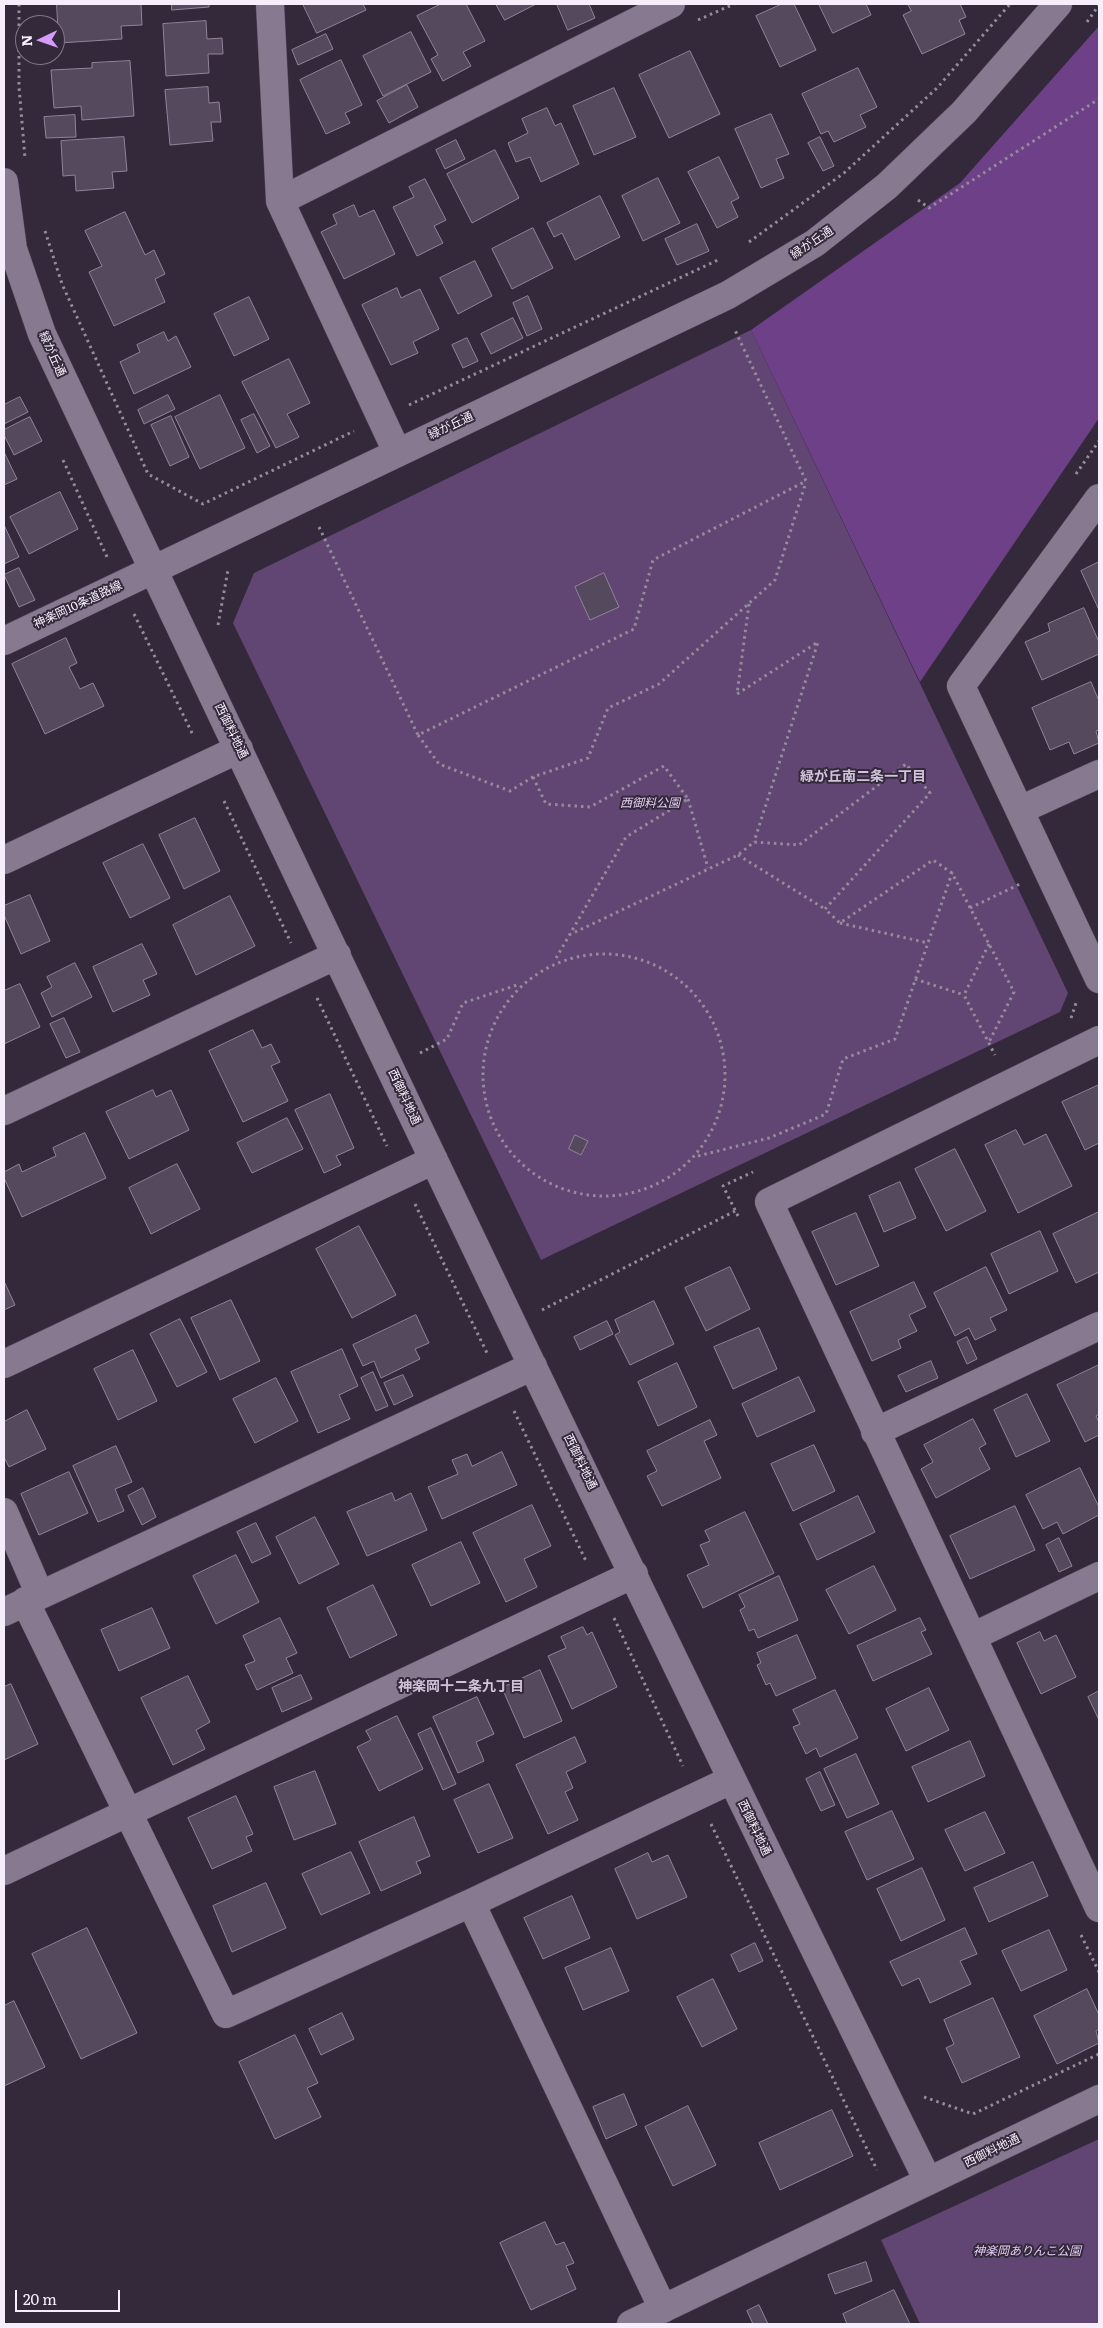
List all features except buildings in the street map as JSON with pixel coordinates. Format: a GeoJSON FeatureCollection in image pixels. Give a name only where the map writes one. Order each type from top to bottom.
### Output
{"type":"FeatureCollection","features":[{"type":"Feature","properties":{"kind":"street"},"geometry":{"type":"LineString","coordinates":[[270,4],[280,201],[397,452]]}},
{"type":"Feature","properties":{"kind":"street"},"geometry":{"type":"LineString","coordinates":[[280,201],[671,4]]}},
{"type":"Feature","properties":{"kind":"street","name":"緑が丘通"},"geometry":{"type":"LineString","coordinates":[[4,182],[13,249],[42,334],[153,570],[728,295],[815,243],[887,186],[964,112],[1050,8]]}},
{"type":"Feature","properties":{"kind":"street"},"geometry":{"type":"LineString","coordinates":[[1089,986],[1020,810],[961,686],[1099,498]]}},
{"type":"Feature","properties":{"kind":"street","name":"神楽岡10条道路線"},"geometry":{"type":"LineString","coordinates":[[4,641],[153,570]]}},
{"type":"Feature","properties":{"kind":"street","name":"西御料地通"},"geometry":{"type":"LineString","coordinates":[[153,570],[731,1780],[928,2182],[1099,2099]]}},
{"type":"Feature","properties":{"kind":"street"},"geometry":{"type":"LineString","coordinates":[[4,860],[239,749]]}},
{"type":"Feature","properties":{"kind":"street"},"geometry":{"type":"LineString","coordinates":[[1020,810],[1099,774]]}},
{"type":"Feature","properties":{"kind":"street"},"geometry":{"type":"LineString","coordinates":[[4,1111],[337,955]]}},
{"type":"Feature","properties":{"kind":"street"},"geometry":{"type":"LineString","coordinates":[[1099,1040],[769,1202],[875,1432],[974,1636],[1099,1908]]}},
{"type":"Feature","properties":{"kind":"street"},"geometry":{"type":"LineString","coordinates":[[4,1364],[434,1160]]}},
{"type":"Feature","properties":{"kind":"street"},"geometry":{"type":"LineString","coordinates":[[875,1432],[1099,1326]]}},
{"type":"Feature","properties":{"kind":"street"},"geometry":{"type":"LineString","coordinates":[[23,1603],[533,1366]]}},
{"type":"Feature","properties":{"kind":"street"},"geometry":{"type":"LineString","coordinates":[[4,1512],[23,1603],[128,1812],[226,2014],[471,1903],[731,1780]]}},
{"type":"Feature","properties":{"kind":"street"},"geometry":{"type":"LineString","coordinates":[[4,1871],[634,1574]]}},
{"type":"Feature","properties":{"kind":"street"},"geometry":{"type":"LineString","coordinates":[[974,1636],[1099,1576]]}},
{"type":"Feature","properties":{"kind":"street"},"geometry":{"type":"LineString","coordinates":[[471,1903],[663,2309]]}},
{"type":"Feature","properties":{"kind":"street"},"geometry":{"type":"LineString","coordinates":[[631,2324],[928,2182]]}},
{"type":"Feature","properties":{"kind":"path"},"geometry":{"type":"LineString","coordinates":[[19,4],[19,87],[26,165]]}},
{"type":"Feature","properties":{"kind":"path"},"geometry":{"type":"LineString","coordinates":[[689,25],[734,4]]}},
{"type":"Feature","properties":{"kind":"path"},"geometry":{"type":"LineString","coordinates":[[743,247],[844,173],[937,88],[1007,9],[1008,4]]}},
{"type":"Feature","properties":{"kind":"path"},"geometry":{"type":"LineString","coordinates":[[918,200],[930,208],[1099,99]]}},
{"type":"Feature","properties":{"kind":"path"},"geometry":{"type":"LineString","coordinates":[[44,229],[62,284],[148,474],[203,504],[414,402],[726,256]]}},
{"type":"Feature","properties":{"kind":"path"},"geometry":{"type":"LineString","coordinates":[[319,526],[418,735],[439,764],[510,791],[534,777],[588,758],[608,708],[659,684],[775,580],[806,481],[731,323]]}},
{"type":"Feature","properties":{"kind":"path"},"geometry":{"type":"LineString","coordinates":[[406,399],[414,402]]}},
{"type":"Feature","properties":{"kind":"path"},"geometry":{"type":"LineString","coordinates":[[418,735],[634,629],[653,560],[806,481]]}},
{"type":"Feature","properties":{"kind":"path"},"geometry":{"type":"LineString","coordinates":[[569,935],[738,855],[754,842],[818,642],[737,694],[749,603]]}},
{"type":"Feature","properties":{"kind":"path"},"geometry":{"type":"LineString","coordinates":[[754,842],[799,845],[906,764],[930,793],[825,909]]}},
{"type":"Feature","properties":{"kind":"path"},"geometry":{"type":"LineString","coordinates":[[534,777],[546,804],[590,807],[664,766],[688,799],[708,868]]}},
{"type":"Feature","properties":{"kind":"path"},"geometry":{"type":"LineString","coordinates":[[555,961],[626,837],[688,799]]}},
{"type":"Feature","properties":{"kind":"path"},"geometry":{"type":"LineString","coordinates":[[738,855],[825,909],[840,922],[928,942]]}},
{"type":"Feature","properties":{"kind":"path"},"geometry":{"type":"LineString","coordinates":[[840,922],[933,860],[952,873],[1014,992],[989,1042]]}},
{"type":"Feature","properties":{"kind":"path"},"geometry":{"type":"LineString","coordinates":[[697,1156],[769,1138],[826,1114],[843,1059],[895,1039],[952,873]]}},
{"type":"Feature","properties":{"kind":"path"},"geometry":{"type":"LineString","coordinates":[[970,908],[1026,882]]}},
{"type":"Feature","properties":{"kind":"path"},"geometry":{"type":"LineString","coordinates":[[964,995],[989,944]]}},
{"type":"Feature","properties":{"kind":"path"},"geometry":{"type":"LineString","coordinates":[[420,1053],[447,1039],[463,1002],[518,985],[555,961],[619,951],[676,974],[718,1028],[725,1100],[697,1156],[665,1182],[613,1198],[563,1192],[508,1152],[481,1091],[489,1028],[518,985]]}},
{"type":"Feature","properties":{"kind":"path"},"geometry":{"type":"LineString","coordinates":[[915,979],[964,995],[995,1055]]}},
{"type":"Feature","properties":{"kind":"path"},"geometry":{"type":"LineString","coordinates":[[1071,1019],[1089,986]]}},
{"type":"Feature","properties":{"kind":"path"},"geometry":{"type":"LineString","coordinates":[[542,1310],[735,1210],[769,1202]]}},
{"type":"Feature","properties":{"kind":"path"},"geometry":{"type":"LineString","coordinates":[[921,2096],[973,2114],[1099,2054]]}},
{"type":"Feature","properties":{"kind":"green space","name":"西御料公園"},"geometry":{"type":"Polygon","coordinates":[[[751,330],[1068,993],[1060,1012],[541,1260],[233,623],[254,573],[751,330]]]}},
{"type":"Feature","properties":{"kind":"green space","name":"神楽岡ありんこ公園"},"geometry":{"type":"Polygon","coordinates":[[[1099,2139],[1099,2324],[920,2324],[881,2240],[1099,2139]]]}},
{"type":"Feature","properties":{"kind":"shaded area"},"geometry":{"type":"Polygon","coordinates":[[[1099,26],[1099,418],[920,682],[751,330],[960,183],[1099,26]]]}},
{"type":"Feature","properties":{"kind":"district","name":"緑が丘南二条一丁目"},"geometry":{"type":"Point","coordinates":[863,777]}},
{"type":"Feature","properties":{"kind":"district","name":"神楽岡十二条九丁目"},"geometry":{"type":"Point","coordinates":[461,1687]}}]}
